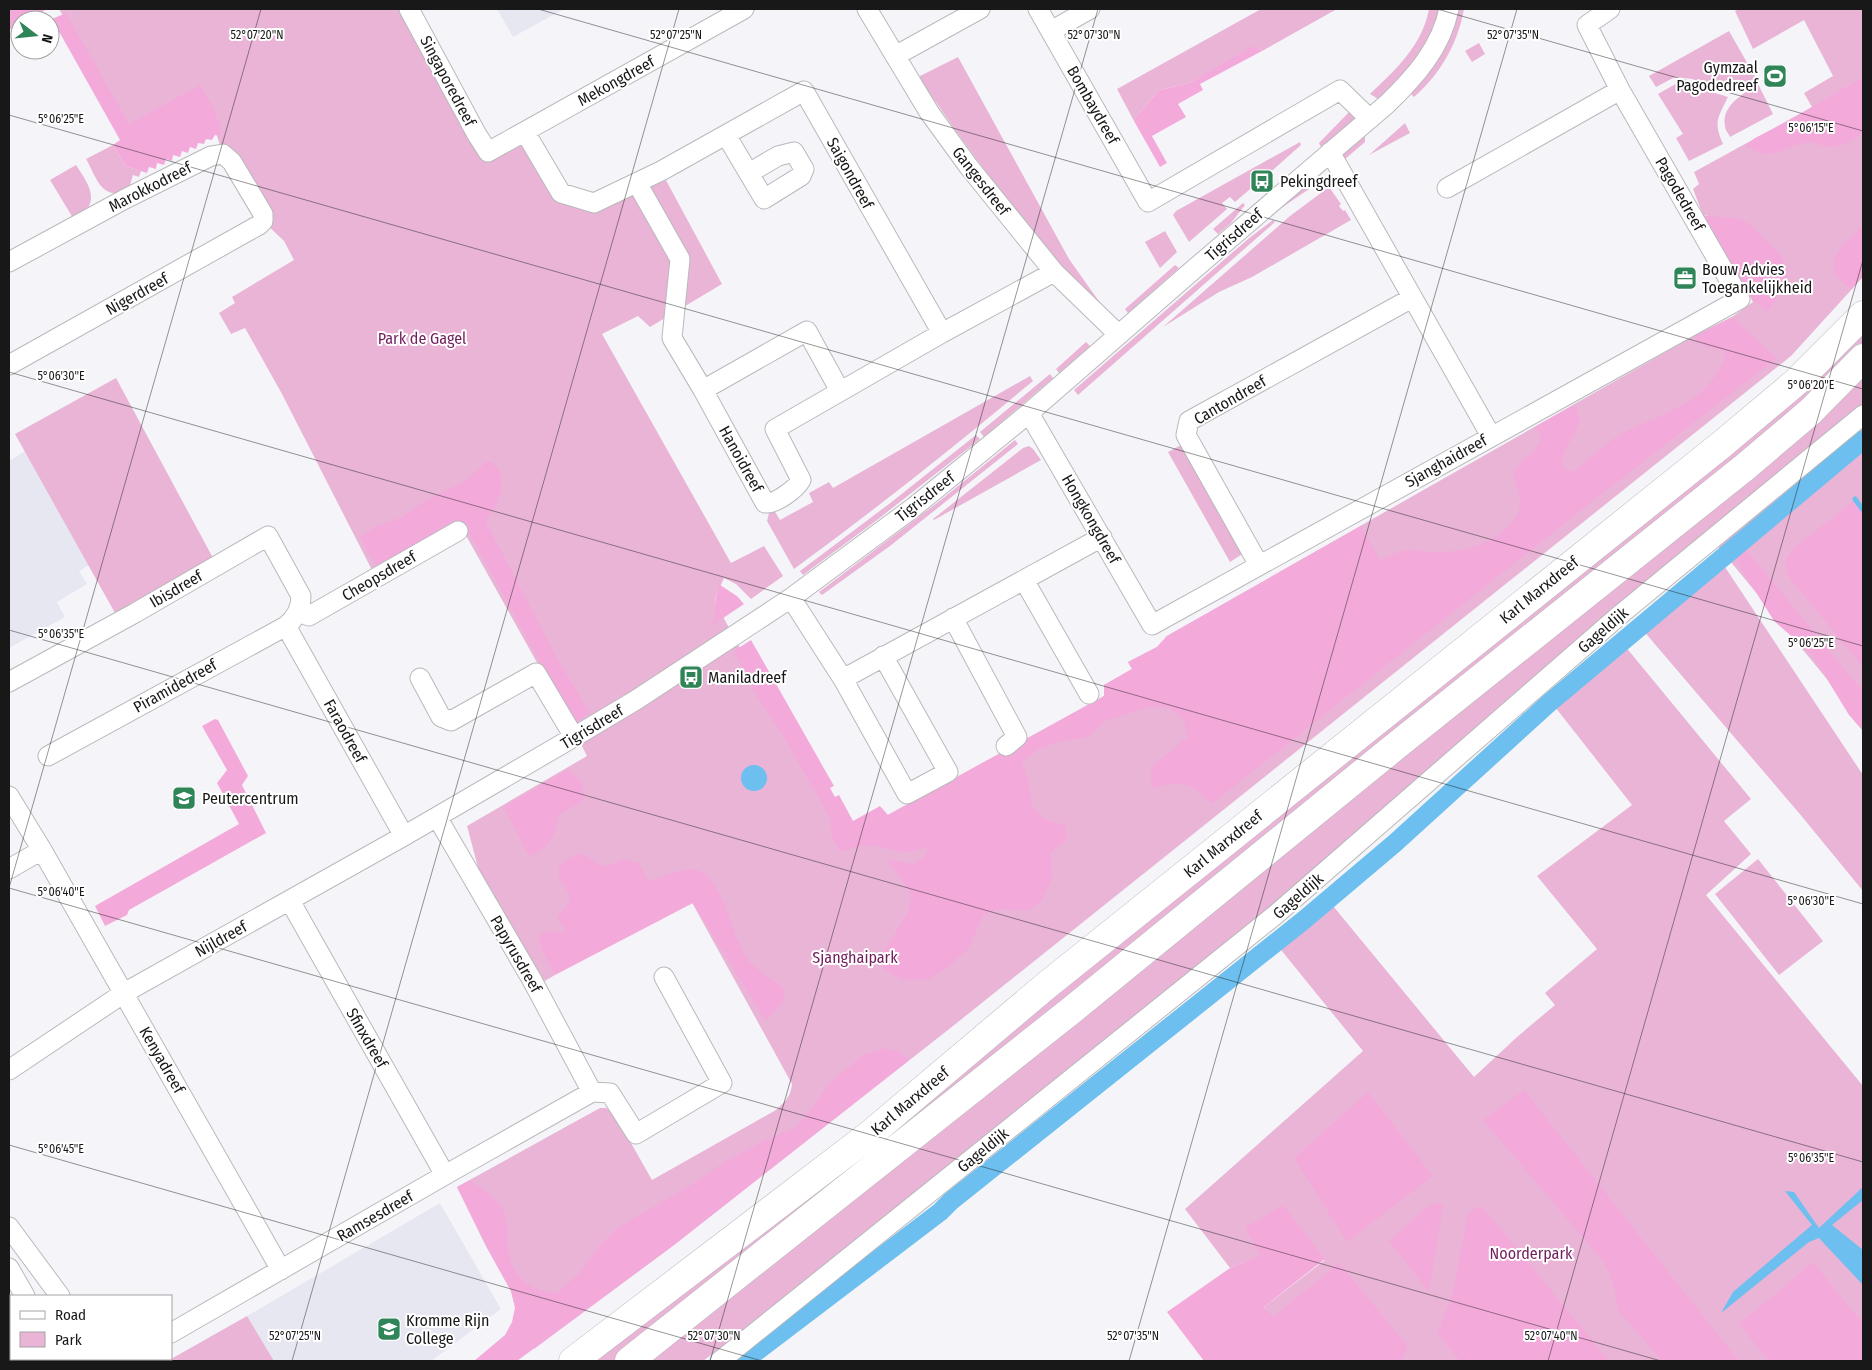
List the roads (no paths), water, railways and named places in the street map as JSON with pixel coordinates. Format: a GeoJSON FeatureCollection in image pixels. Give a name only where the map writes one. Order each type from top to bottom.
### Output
{"type":"FeatureCollection","features":[{"type":"Feature","properties":{"kind":"highway","name":"Karl Marxdreef"},"geometry":{"type":"LineString","coordinates":[[573,1361],[868,1136],[1047,985],[1721,445],[1796,382],[1863,315]]}},
{"type":"Feature","properties":{"kind":"highway","name":"Karl Marxdreef"},"geometry":{"type":"LineString","coordinates":[[629,1361],[1080,1003],[1392,749],[1745,467],[1811,410],[1863,358]]}},
{"type":"Feature","properties":{"kind":"street","name":"Singaporedreef"},"geometry":{"type":"LineString","coordinates":[[409,9],[488,152]]}},
{"type":"Feature","properties":{"kind":"street","name":"Mekongdreef"},"geometry":{"type":"LineString","coordinates":[[488,152],[744,9]]}},
{"type":"Feature","properties":{"kind":"street","name":"Gangesdreef"},"geometry":{"type":"LineString","coordinates":[[866,9],[929,112],[968,166],[1054,272],[1119,335]]}},
{"type":"Feature","properties":{"kind":"street"},"geometry":{"type":"LineString","coordinates":[[895,56],[980,9]]}},
{"type":"Feature","properties":{"kind":"street","name":"Bombaydreef"},"geometry":{"type":"LineString","coordinates":[[1038,9],[1148,202],[1340,90],[1370,118]]}},
{"type":"Feature","properties":{"kind":"street"},"geometry":{"type":"LineString","coordinates":[[1051,31],[1090,9]]}},
{"type":"Feature","properties":{"kind":"street","name":"Tigrisdreef"},"geometry":{"type":"LineString","coordinates":[[437,817],[636,700],[791,598],[914,507],[1029,413],[1395,96],[1424,64],[1441,35],[1449,9]]}},
{"type":"Feature","properties":{"kind":"street","name":"Pagodedreef"},"geometry":{"type":"LineString","coordinates":[[1610,9],[1587,25],[1620,90],[1740,299]]}},
{"type":"Feature","properties":{"kind":"street"},"geometry":{"type":"LineString","coordinates":[[1447,188],[1620,90]]}},
{"type":"Feature","properties":{"kind":"street","name":"Saigondreef"},"geometry":{"type":"LineString","coordinates":[[525,132],[561,193],[594,203],[637,183],[804,91],[942,332]]}},
{"type":"Feature","properties":{"kind":"street"},"geometry":{"type":"LineString","coordinates":[[726,134],[749,172]]}},
{"type":"Feature","properties":{"kind":"street"},"geometry":{"type":"LineString","coordinates":[[1330,152],[1491,436]]}},
{"type":"Feature","properties":{"kind":"street","name":"Marokkodreef"},"geometry":{"type":"LineString","coordinates":[[9,262],[125,199],[211,156],[223,154],[232,162],[263,214],[263,221]]}},
{"type":"Feature","properties":{"kind":"street","name":"Hanoidreef"},"geometry":{"type":"LineString","coordinates":[[637,183],[680,259],[672,338],[765,503],[771,504],[797,487],[801,480],[775,429],[942,332],[1054,272]]}},
{"type":"Feature","properties":{"kind":"street","name":"Nigerdreef"},"geometry":{"type":"LineString","coordinates":[[9,366],[263,221]]}},
{"type":"Feature","properties":{"kind":"street","name":"Cantondreef"},"geometry":{"type":"LineString","coordinates":[[1259,565],[1186,435],[1189,421],[1412,298]]}},
{"type":"Feature","properties":{"kind":"street","name":"Sjanghaidreef"},"geometry":{"type":"LineString","coordinates":[[1152,625],[1740,299]]}},
{"type":"Feature","properties":{"kind":"street"},"geometry":{"type":"LineString","coordinates":[[703,390],[807,331],[840,391]]}},
{"type":"Feature","properties":{"kind":"street","name":"Hongkongdreef"},"geometry":{"type":"LineString","coordinates":[[1029,413],[1152,625]]}},
{"type":"Feature","properties":{"kind":"street","name":"Gageldijk"},"geometry":{"type":"LineString","coordinates":[[720,1361],[1274,916],[1621,614],[1863,415]]}},
{"type":"Feature","properties":{"kind":"street","name":"Cheopsdreef"},"geometry":{"type":"LineString","coordinates":[[292,619],[310,616],[458,531]]}},
{"type":"Feature","properties":{"kind":"street","name":"Ibisdreef"},"geometry":{"type":"LineString","coordinates":[[9,682],[268,536],[301,596],[301,604],[292,619]]}},
{"type":"Feature","properties":{"kind":"street"},"geometry":{"type":"LineString","coordinates":[[843,679],[1102,537]]}},
{"type":"Feature","properties":{"kind":"street"},"geometry":{"type":"LineString","coordinates":[[1024,580],[1088,694]]}},
{"type":"Feature","properties":{"kind":"street"},"geometry":{"type":"LineString","coordinates":[[791,598],[843,679],[907,794],[948,772],[883,656]]}},
{"type":"Feature","properties":{"kind":"street"},"geometry":{"type":"LineString","coordinates":[[952,618],[1017,737],[1006,746]]}},
{"type":"Feature","properties":{"kind":"street","name":"Piramidedreef"},"geometry":{"type":"LineString","coordinates":[[48,756],[292,619]]}},
{"type":"Feature","properties":{"kind":"street","name":"Faraodreef"},"geometry":{"type":"LineString","coordinates":[[292,619],[404,836]]}},
{"type":"Feature","properties":{"kind":"street"},"geometry":{"type":"LineString","coordinates":[[420,678],[441,717],[451,721],[536,673],[574,738]]}},
{"type":"Feature","properties":{"kind":"street","name":"Kenyadreef"},"geometry":{"type":"LineString","coordinates":[[9,796],[42,850],[281,1270]]}},
{"type":"Feature","properties":{"kind":"street","name":"Nijldreef"},"geometry":{"type":"LineString","coordinates":[[9,1070],[124,994],[437,817]]}},
{"type":"Feature","properties":{"kind":"street","name":"Papyrusdreef"},"geometry":{"type":"LineString","coordinates":[[437,817],[532,980],[586,1096]]}},
{"type":"Feature","properties":{"kind":"street"},"geometry":{"type":"LineString","coordinates":[[9,869],[42,850]]}},
{"type":"Feature","properties":{"kind":"street","name":"Sfinxdreef"},"geometry":{"type":"LineString","coordinates":[[290,901],[445,1175]]}},
{"type":"Feature","properties":{"kind":"street"},"geometry":{"type":"LineString","coordinates":[[586,1096],[610,1093],[636,1134],[722,1083],[664,977]]}},
{"type":"Feature","properties":{"kind":"street","name":"Ramsesdreef"},"geometry":{"type":"LineString","coordinates":[[172,1332],[586,1096]]}},
{"type":"Feature","properties":{"kind":"street"},"geometry":{"type":"LineString","coordinates":[[9,1227],[59,1295]]}},
{"type":"Feature","properties":{"kind":"street"},"geometry":{"type":"LineString","coordinates":[[23,1246],[9,1266],[24,1295]]}},
{"type":"Feature","properties":{"kind":"water"},"geometry":{"type":"Polygon","coordinates":[[[754,765],[763,769],[767,778],[763,787],[754,791],[745,787],[741,778],[745,769],[754,765]]]}},
{"type":"Feature","properties":{"kind":"water"},"geometry":{"type":"Polygon","coordinates":[[[1863,1187],[1863,1200],[1832,1225],[1863,1250],[1863,1285],[1819,1238],[1809,1242],[1721,1313],[1733,1292],[1812,1225],[1785,1191],[1794,1192],[1819,1228],[1863,1187]]]}},
{"type":"Feature","properties":{"kind":"waterway"},"geometry":{"type":"LineString","coordinates":[[744,1361],[940,1212],[951,1201],[1304,920],[1395,843],[1549,703],[1863,440]]}},
{"type":"Feature","properties":{"kind":"waterway"},"geometry":{"type":"LineString","coordinates":[[1855,499],[1863,510]]}},
{"type":"Feature","properties":{"kind":"place","name":"Gymzaal Pagodedreef"},"geometry":{"type":"Point","coordinates":[1775,76]}},
{"type":"Feature","properties":{"kind":"place","name":"Pekingdreef"},"geometry":{"type":"Point","coordinates":[1262,181]}},
{"type":"Feature","properties":{"kind":"place","name":"Bouw Advies Toegankelijkheid"},"geometry":{"type":"Point","coordinates":[1685,278]}},
{"type":"Feature","properties":{"kind":"place","name":"Maniladreef"},"geometry":{"type":"Point","coordinates":[691,677]}},
{"type":"Feature","properties":{"kind":"place","name":"Peutercentrum"},"geometry":{"type":"Point","coordinates":[184,798]}},
{"type":"Feature","properties":{"kind":"place","name":"Kromme Rijn College"},"geometry":{"type":"Point","coordinates":[389,1329]}},
{"type":"Feature","properties":{"kind":"park label","name":"Park de Gagel"},"geometry":{"type":"Point","coordinates":[422,338]}},
{"type":"Feature","properties":{"kind":"park label","name":"Sjanghaipark"},"geometry":{"type":"Point","coordinates":[855,957]}},
{"type":"Feature","properties":{"kind":"park label","name":"Noorderpark"},"geometry":{"type":"Point","coordinates":[1531,1253]}}]}
